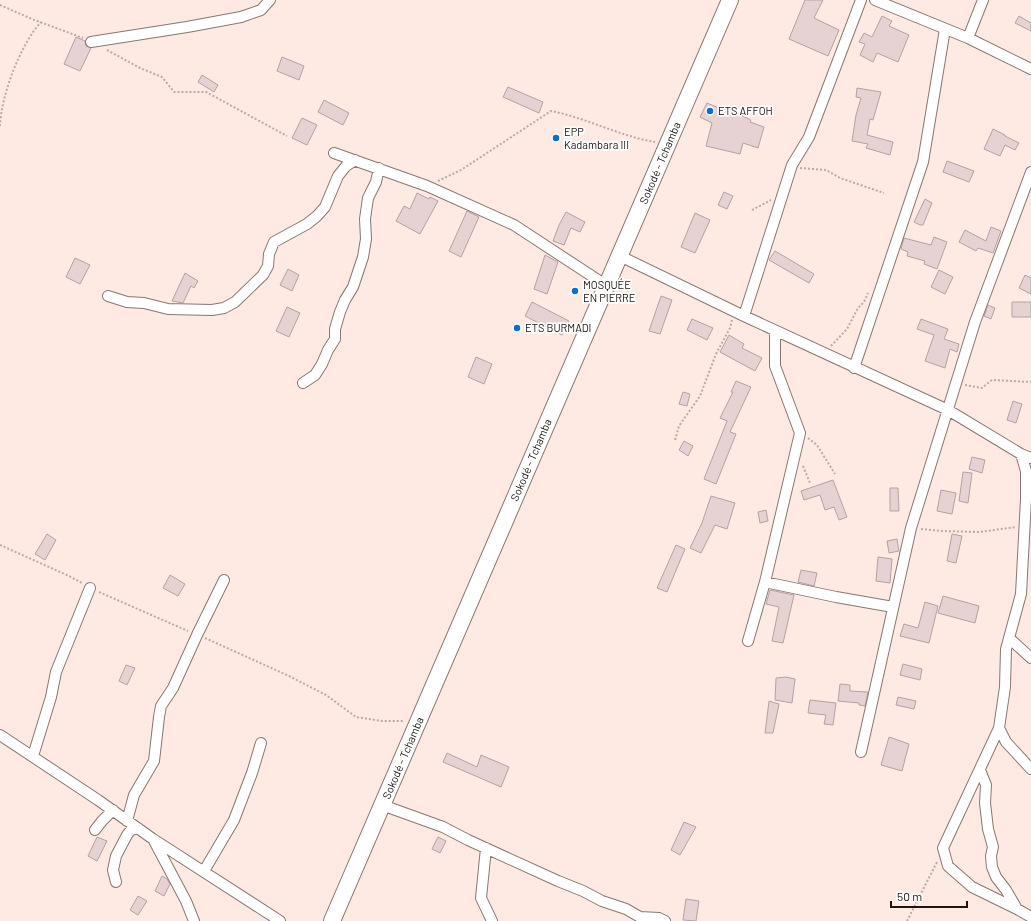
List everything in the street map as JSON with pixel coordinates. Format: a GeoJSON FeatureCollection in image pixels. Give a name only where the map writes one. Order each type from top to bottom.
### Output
{"type":"FeatureCollection","features":[{"type":"Feature","properties":{"kind":"main road","name":"Sokodé - Tchamba"},"geometry":{"type":"LineString","coordinates":[[332,921],[730,0]]}},
{"type":"Feature","properties":{"kind":"street"},"geometry":{"type":"LineString","coordinates":[[91,42],[241,17],[261,10],[270,0]]}},
{"type":"Feature","properties":{"kind":"street"},"geometry":{"type":"LineString","coordinates":[[744,316],[792,165],[809,137],[861,0]]}},
{"type":"Feature","properties":{"kind":"street"},"geometry":{"type":"LineString","coordinates":[[875,0],[968,38],[1031,70]]}},
{"type":"Feature","properties":{"kind":"street"},"geometry":{"type":"LineString","coordinates":[[968,38],[984,0]]}},
{"type":"Feature","properties":{"kind":"street"},"geometry":{"type":"LineString","coordinates":[[854,368],[923,162],[945,29]]}},
{"type":"Feature","properties":{"kind":"street"},"geometry":{"type":"LineString","coordinates":[[334,153],[427,186],[514,225],[607,286]]}},
{"type":"Feature","properties":{"kind":"street"},"geometry":{"type":"LineString","coordinates":[[108,296],[127,302],[144,303],[168,308],[212,310],[224,308],[235,302],[263,275],[268,266],[269,254],[274,242],[307,224],[317,216],[325,207],[338,176],[346,166],[355,160]]}},
{"type":"Feature","properties":{"kind":"street"},"geometry":{"type":"LineString","coordinates":[[303,383],[315,375],[335,339],[335,329],[343,306],[353,287],[363,257],[366,239],[365,219],[368,198],[376,182],[379,168]]}},
{"type":"Feature","properties":{"kind":"street"},"geometry":{"type":"LineString","coordinates":[[861,752],[911,528],[975,322],[1031,172]]}},
{"type":"Feature","properties":{"kind":"street"},"geometry":{"type":"LineString","coordinates":[[620,256],[821,353],[948,410],[1026,456]]}},
{"type":"Feature","properties":{"kind":"street"},"geometry":{"type":"LineString","coordinates":[[748,641],[765,582],[800,433],[775,366],[775,331]]}},
{"type":"Feature","properties":{"kind":"street"},"geometry":{"type":"LineString","coordinates":[[1031,450],[1026,456],[1025,526],[1021,594],[1006,649],[1005,687],[1000,728],[943,848],[948,866],[972,887],[1031,917]]}},
{"type":"Feature","properties":{"kind":"street"},"geometry":{"type":"LineString","coordinates":[[127,821],[134,796],[154,762],[161,706],[173,688],[224,580]]}},
{"type":"Feature","properties":{"kind":"street"},"geometry":{"type":"LineString","coordinates":[[765,582],[836,597],[894,607]]}},
{"type":"Feature","properties":{"kind":"street"},"geometry":{"type":"LineString","coordinates":[[33,756],[56,672],[90,588]]}},
{"type":"Feature","properties":{"kind":"street"},"geometry":{"type":"LineString","coordinates":[[1009,638],[1031,658]]}},
{"type":"Feature","properties":{"kind":"street"},"geometry":{"type":"LineString","coordinates":[[1000,728],[1006,742],[1031,769]]}},
{"type":"Feature","properties":{"kind":"street"},"geometry":{"type":"LineString","coordinates":[[0,735],[113,810],[153,839],[280,921]]}},
{"type":"Feature","properties":{"kind":"street"},"geometry":{"type":"LineString","coordinates":[[204,871],[234,820],[252,773],[261,743]]}},
{"type":"Feature","properties":{"kind":"street"},"geometry":{"type":"LineString","coordinates":[[980,770],[986,785],[985,803],[988,830],[993,847],[991,856],[992,867],[996,877],[1006,890],[1017,909]]}},
{"type":"Feature","properties":{"kind":"street"},"geometry":{"type":"LineString","coordinates":[[382,805],[430,822],[558,882],[583,891],[602,901],[626,909],[640,917],[659,918],[665,921]]}},
{"type":"Feature","properties":{"kind":"street"},"geometry":{"type":"LineString","coordinates":[[95,830],[113,810]]}},
{"type":"Feature","properties":{"kind":"street"},"geometry":{"type":"LineString","coordinates":[[116,882],[113,870],[116,856],[127,835],[131,830],[138,828]]}},
{"type":"Feature","properties":{"kind":"street"},"geometry":{"type":"LineString","coordinates":[[153,839],[186,901],[194,921]]}},
{"type":"Feature","properties":{"kind":"street"},"geometry":{"type":"LineString","coordinates":[[486,848],[481,898],[492,921]]}},
{"type":"Feature","properties":{"kind":"path"},"geometry":{"type":"LineString","coordinates":[[0,5],[91,42],[140,68],[162,77],[174,92],[206,92],[287,136]]}},
{"type":"Feature","properties":{"kind":"path"},"geometry":{"type":"LineString","coordinates":[[0,126],[3,101],[7,93],[12,72],[35,28],[41,22]]}},
{"type":"Feature","properties":{"kind":"path"},"geometry":{"type":"LineString","coordinates":[[427,186],[461,170],[551,111],[571,115],[639,139],[668,144]]}},
{"type":"Feature","properties":{"kind":"path"},"geometry":{"type":"LineString","coordinates":[[792,165],[801,168],[826,170],[840,178],[884,193]]}},
{"type":"Feature","properties":{"kind":"path"},"geometry":{"type":"LineString","coordinates":[[821,353],[828,349],[847,329],[858,308],[864,302],[868,291]]}},
{"type":"Feature","properties":{"kind":"path"},"geometry":{"type":"LineString","coordinates":[[675,440],[679,426],[700,396],[716,354],[730,328],[732,311]]}},
{"type":"Feature","properties":{"kind":"path"},"geometry":{"type":"LineString","coordinates":[[956,383],[982,388],[992,380],[1031,382]]}},
{"type":"Feature","properties":{"kind":"path"},"geometry":{"type":"LineString","coordinates":[[800,433],[817,445],[835,474]]}},
{"type":"Feature","properties":{"kind":"path"},"geometry":{"type":"LineString","coordinates":[[911,528],[979,532],[1025,526]]}},
{"type":"Feature","properties":{"kind":"path"},"geometry":{"type":"LineString","coordinates":[[0,545],[69,576],[90,588],[289,676],[326,695],[356,717],[382,721],[403,720],[416,726]]}},
{"type":"Feature","properties":{"kind":"path"},"geometry":{"type":"LineString","coordinates":[[907,921],[943,848]]}},
{"type":"Feature","properties":{"kind":"building"},"geometry":{"type":"Polygon","coordinates":[[[805,0],[823,0],[814,18],[839,30],[828,56],[789,39],[805,0]]]}},
{"type":"Feature","properties":{"kind":"building"},"geometry":{"type":"Polygon","coordinates":[[[882,16],[892,21],[889,26],[909,35],[898,62],[877,53],[873,62],[860,55],[865,44],[859,42],[864,33],[872,37],[882,16]]]}},
{"type":"Feature","properties":{"kind":"building"},"geometry":{"type":"Polygon","coordinates":[[[1019,16],[1031,23],[1031,31],[1015,23],[1019,16]]]}},
{"type":"Feature","properties":{"kind":"building"},"geometry":{"type":"Polygon","coordinates":[[[76,37],[85,41],[86,46],[91,48],[80,71],[64,64],[76,37]]]}},
{"type":"Feature","properties":{"kind":"building"},"geometry":{"type":"Polygon","coordinates":[[[282,57],[304,66],[299,80],[277,71],[282,57]]]}},
{"type":"Feature","properties":{"kind":"building"},"geometry":{"type":"Polygon","coordinates":[[[202,75],[218,85],[214,92],[198,82],[202,75]]]}},
{"type":"Feature","properties":{"kind":"building"},"geometry":{"type":"Polygon","coordinates":[[[508,87],[543,102],[539,113],[503,97],[508,87]]]}},
{"type":"Feature","properties":{"kind":"building"},"geometry":{"type":"Polygon","coordinates":[[[857,88],[881,92],[873,120],[870,119],[867,135],[893,142],[890,155],[866,148],[868,144],[852,141],[856,115],[861,98],[856,97],[857,88]]]}},
{"type":"Feature","properties":{"kind":"building"},"geometry":{"type":"Polygon","coordinates":[[[324,100],[349,113],[343,125],[318,112],[324,100]]]}},
{"type":"Feature","properties":{"kind":"building"},"geometry":{"type":"Polygon","coordinates":[[[707,103],[721,109],[728,109],[751,120],[750,122],[764,127],[758,148],[743,143],[740,154],[706,146],[712,123],[700,117],[707,103]]]}},
{"type":"Feature","properties":{"kind":"building"},"geometry":{"type":"Polygon","coordinates":[[[302,118],[317,125],[307,145],[292,138],[302,118]]]}},
{"type":"Feature","properties":{"kind":"building"},"geometry":{"type":"Polygon","coordinates":[[[993,129],[1019,143],[1015,150],[1005,145],[1000,156],[984,149],[993,129]]]}},
{"type":"Feature","properties":{"kind":"building"},"geometry":{"type":"Polygon","coordinates":[[[947,161],[974,171],[969,182],[943,172],[947,161]]]}},
{"type":"Feature","properties":{"kind":"building"},"geometry":{"type":"Polygon","coordinates":[[[724,192],[733,196],[727,209],[718,205],[724,192]]]}},
{"type":"Feature","properties":{"kind":"building"},"geometry":{"type":"Polygon","coordinates":[[[417,193],[429,199],[430,197],[438,201],[420,234],[396,221],[404,206],[410,209],[417,193]]]}},
{"type":"Feature","properties":{"kind":"building"},"geometry":{"type":"Polygon","coordinates":[[[925,199],[932,203],[923,225],[920,225],[914,222],[925,199]]]}},
{"type":"Feature","properties":{"kind":"building"},"geometry":{"type":"Polygon","coordinates":[[[467,211],[479,217],[461,257],[449,251],[467,211]]]}},
{"type":"Feature","properties":{"kind":"building"},"geometry":{"type":"Polygon","coordinates":[[[566,212],[585,222],[580,232],[571,228],[564,245],[553,241],[566,212]]]}},
{"type":"Feature","properties":{"kind":"building"},"geometry":{"type":"Polygon","coordinates":[[[695,213],[710,220],[695,253],[681,247],[695,213]]]}},
{"type":"Feature","properties":{"kind":"building"},"geometry":{"type":"Polygon","coordinates":[[[991,227],[1001,231],[993,253],[978,248],[976,251],[959,242],[965,230],[986,241],[991,227]]]}},
{"type":"Feature","properties":{"kind":"building"},"geometry":{"type":"Polygon","coordinates":[[[934,237],[947,242],[937,269],[924,264],[925,261],[907,256],[908,252],[901,249],[904,238],[931,245],[934,237]]]}},
{"type":"Feature","properties":{"kind":"building"},"geometry":{"type":"Polygon","coordinates":[[[775,251],[814,274],[809,283],[769,260],[775,251]]]}},
{"type":"Feature","properties":{"kind":"building"},"geometry":{"type":"Polygon","coordinates":[[[545,255],[558,262],[547,294],[534,289],[545,255]]]}},
{"type":"Feature","properties":{"kind":"building"},"geometry":{"type":"Polygon","coordinates":[[[75,258],[90,265],[80,284],[66,277],[75,258]]]}},
{"type":"Feature","properties":{"kind":"building"},"geometry":{"type":"Polygon","coordinates":[[[288,269],[299,275],[292,291],[280,285],[288,269]]]}},
{"type":"Feature","properties":{"kind":"building"},"geometry":{"type":"Polygon","coordinates":[[[939,270],[953,277],[945,294],[931,287],[939,270]]]}},
{"type":"Feature","properties":{"kind":"building"},"geometry":{"type":"Polygon","coordinates":[[[185,273],[198,281],[194,288],[191,286],[183,303],[172,301],[185,273]]]}},
{"type":"Feature","properties":{"kind":"building"},"geometry":{"type":"Polygon","coordinates":[[[1025,275],[1031,278],[1031,294],[1019,288],[1025,275]]]}},
{"type":"Feature","properties":{"kind":"building"},"geometry":{"type":"Polygon","coordinates":[[[661,296],[672,300],[660,334],[649,331],[661,296]]]}},
{"type":"Feature","properties":{"kind":"building"},"geometry":{"type":"Polygon","coordinates":[[[532,302],[569,321],[562,335],[525,316],[532,302]]]}},
{"type":"Feature","properties":{"kind":"building"},"geometry":{"type":"Polygon","coordinates":[[[1012,302],[1031,302],[1031,317],[1012,317],[1012,302]]]}},
{"type":"Feature","properties":{"kind":"building"},"geometry":{"type":"Polygon","coordinates":[[[988,305],[995,308],[991,319],[984,316],[988,305]]]}},
{"type":"Feature","properties":{"kind":"building"},"geometry":{"type":"Polygon","coordinates":[[[287,307],[300,313],[289,337],[276,331],[287,307]]]}},
{"type":"Feature","properties":{"kind":"building"},"geometry":{"type":"Polygon","coordinates":[[[692,319],[713,328],[707,340],[687,330],[692,319]]]}},
{"type":"Feature","properties":{"kind":"building"},"geometry":{"type":"Polygon","coordinates":[[[921,319],[948,329],[944,339],[959,344],[957,352],[950,349],[945,368],[925,361],[934,335],[917,329],[921,319]]]}},
{"type":"Feature","properties":{"kind":"building"},"geometry":{"type":"Polygon","coordinates":[[[729,335],[744,344],[742,348],[762,358],[755,371],[720,352],[729,335]]]}},
{"type":"Feature","properties":{"kind":"building"},"geometry":{"type":"Polygon","coordinates":[[[476,357],[492,364],[484,384],[468,377],[476,357]]]}},
{"type":"Feature","properties":{"kind":"building"},"geometry":{"type":"Polygon","coordinates":[[[736,381],[751,387],[730,432],[736,434],[716,484],[704,479],[727,421],[720,418],[733,392],[731,392],[736,381]]]}},
{"type":"Feature","properties":{"kind":"building"},"geometry":{"type":"Polygon","coordinates":[[[683,392],[690,394],[687,406],[679,404],[683,392]]]}},
{"type":"Feature","properties":{"kind":"building"},"geometry":{"type":"Polygon","coordinates":[[[1013,401],[1022,404],[1016,423],[1007,420],[1013,401]]]}},
{"type":"Feature","properties":{"kind":"building"},"geometry":{"type":"Polygon","coordinates":[[[684,441],[693,446],[688,456],[679,450],[684,441]]]}},
{"type":"Feature","properties":{"kind":"building"},"geometry":{"type":"Polygon","coordinates":[[[972,457],[985,460],[982,473],[969,469],[972,457]]]}},
{"type":"Feature","properties":{"kind":"building"},"geometry":{"type":"Polygon","coordinates":[[[963,472],[972,473],[968,503],[959,501],[963,472]]]}},
{"type":"Feature","properties":{"kind":"building"},"geometry":{"type":"Polygon","coordinates":[[[833,480],[847,517],[839,520],[834,507],[825,510],[820,495],[804,500],[801,491],[833,480]]]}},
{"type":"Feature","properties":{"kind":"building"},"geometry":{"type":"Polygon","coordinates":[[[890,488],[898,488],[899,511],[890,511],[890,488]]]}},
{"type":"Feature","properties":{"kind":"building"},"geometry":{"type":"Polygon","coordinates":[[[941,490],[956,493],[952,514],[937,511],[941,490]]]}},
{"type":"Feature","properties":{"kind":"building"},"geometry":{"type":"Polygon","coordinates":[[[711,496],[735,503],[727,529],[715,525],[701,553],[690,548],[702,523],[711,496]]]}},
{"type":"Feature","properties":{"kind":"building"},"geometry":{"type":"Polygon","coordinates":[[[766,510],[768,521],[760,523],[758,512],[766,510]]]}},
{"type":"Feature","properties":{"kind":"building"},"geometry":{"type":"Polygon","coordinates":[[[47,534],[56,540],[45,560],[35,554],[47,534]]]}},
{"type":"Feature","properties":{"kind":"building"},"geometry":{"type":"Polygon","coordinates":[[[952,534],[962,536],[956,563],[947,561],[952,534]]]}},
{"type":"Feature","properties":{"kind":"building"},"geometry":{"type":"Polygon","coordinates":[[[897,539],[899,551],[889,553],[887,541],[897,539]]]}},
{"type":"Feature","properties":{"kind":"building"},"geometry":{"type":"Polygon","coordinates":[[[676,545],[685,549],[667,592],[657,588],[676,545]]]}},
{"type":"Feature","properties":{"kind":"building"},"geometry":{"type":"Polygon","coordinates":[[[878,557],[892,559],[890,583],[876,581],[878,557]]]}},
{"type":"Feature","properties":{"kind":"building"},"geometry":{"type":"Polygon","coordinates":[[[801,570],[817,573],[814,586],[798,582],[801,570]]]}},
{"type":"Feature","properties":{"kind":"building"},"geometry":{"type":"Polygon","coordinates":[[[170,575],[185,584],[178,596],[163,588],[170,575]]]}},
{"type":"Feature","properties":{"kind":"building"},"geometry":{"type":"Polygon","coordinates":[[[770,590],[794,595],[783,643],[772,641],[779,607],[766,604],[770,590]]]}},
{"type":"Feature","properties":{"kind":"building"},"geometry":{"type":"Polygon","coordinates":[[[943,596],[979,606],[975,623],[938,613],[943,596]]]}},
{"type":"Feature","properties":{"kind":"building"},"geometry":{"type":"Polygon","coordinates":[[[925,602],[938,606],[929,643],[900,636],[904,624],[918,628],[925,602]]]}},
{"type":"Feature","properties":{"kind":"building"},"geometry":{"type":"Polygon","coordinates":[[[903,664],[922,669],[920,680],[900,675],[903,664]]]}},
{"type":"Feature","properties":{"kind":"building"},"geometry":{"type":"Polygon","coordinates":[[[126,665],[135,668],[127,685],[119,681],[126,665]]]}},
{"type":"Feature","properties":{"kind":"building"},"geometry":{"type":"Polygon","coordinates":[[[786,677],[795,679],[792,703],[775,700],[776,678],[786,677]]]}},
{"type":"Feature","properties":{"kind":"building"},"geometry":{"type":"Polygon","coordinates":[[[840,684],[850,685],[850,691],[868,692],[865,706],[859,705],[859,703],[838,701],[840,684]]]}},
{"type":"Feature","properties":{"kind":"building"},"geometry":{"type":"Polygon","coordinates":[[[898,697],[916,701],[914,709],[896,705],[898,697]]]}},
{"type":"Feature","properties":{"kind":"building"},"geometry":{"type":"Polygon","coordinates":[[[810,700],[836,703],[833,725],[824,724],[826,715],[808,713],[810,700]]]}},
{"type":"Feature","properties":{"kind":"building"},"geometry":{"type":"Polygon","coordinates":[[[769,701],[779,704],[773,733],[765,733],[769,701]]]}},
{"type":"Feature","properties":{"kind":"building"},"geometry":{"type":"Polygon","coordinates":[[[889,737],[909,744],[902,771],[881,765],[889,737]]]}},
{"type":"Feature","properties":{"kind":"building"},"geometry":{"type":"Polygon","coordinates":[[[447,753],[477,767],[481,755],[509,767],[501,787],[443,762],[447,753]]]}},
{"type":"Feature","properties":{"kind":"building"},"geometry":{"type":"Polygon","coordinates":[[[684,822],[696,827],[680,855],[671,850],[684,822]]]}},
{"type":"Feature","properties":{"kind":"building"},"geometry":{"type":"Polygon","coordinates":[[[97,837],[107,841],[97,861],[88,856],[97,837]]]}},
{"type":"Feature","properties":{"kind":"building"},"geometry":{"type":"Polygon","coordinates":[[[438,837],[446,841],[440,853],[432,849],[438,837]]]}},
{"type":"Feature","properties":{"kind":"building"},"geometry":{"type":"Polygon","coordinates":[[[162,876],[167,879],[170,884],[164,896],[155,891],[162,876]]]}},
{"type":"Feature","properties":{"kind":"building"},"geometry":{"type":"Polygon","coordinates":[[[138,896],[147,901],[138,915],[130,910],[138,896]]]}},
{"type":"Feature","properties":{"kind":"building"},"geometry":{"type":"Polygon","coordinates":[[[686,899],[699,901],[696,921],[683,920],[686,899]]]}},
{"type":"Feature","properties":{"kind":"place","name":"ETS AFFOH"},"geometry":{"type":"Point","coordinates":[710,111]}},
{"type":"Feature","properties":{"kind":"place","name":"EPP Kadambara III"},"geometry":{"type":"Point","coordinates":[556,138]}},
{"type":"Feature","properties":{"kind":"place","name":"MOSQUÉE EN PIERRE"},"geometry":{"type":"Point","coordinates":[575,291]}},
{"type":"Feature","properties":{"kind":"place","name":"ETS BURMADI"},"geometry":{"type":"Point","coordinates":[517,328]}}]}
